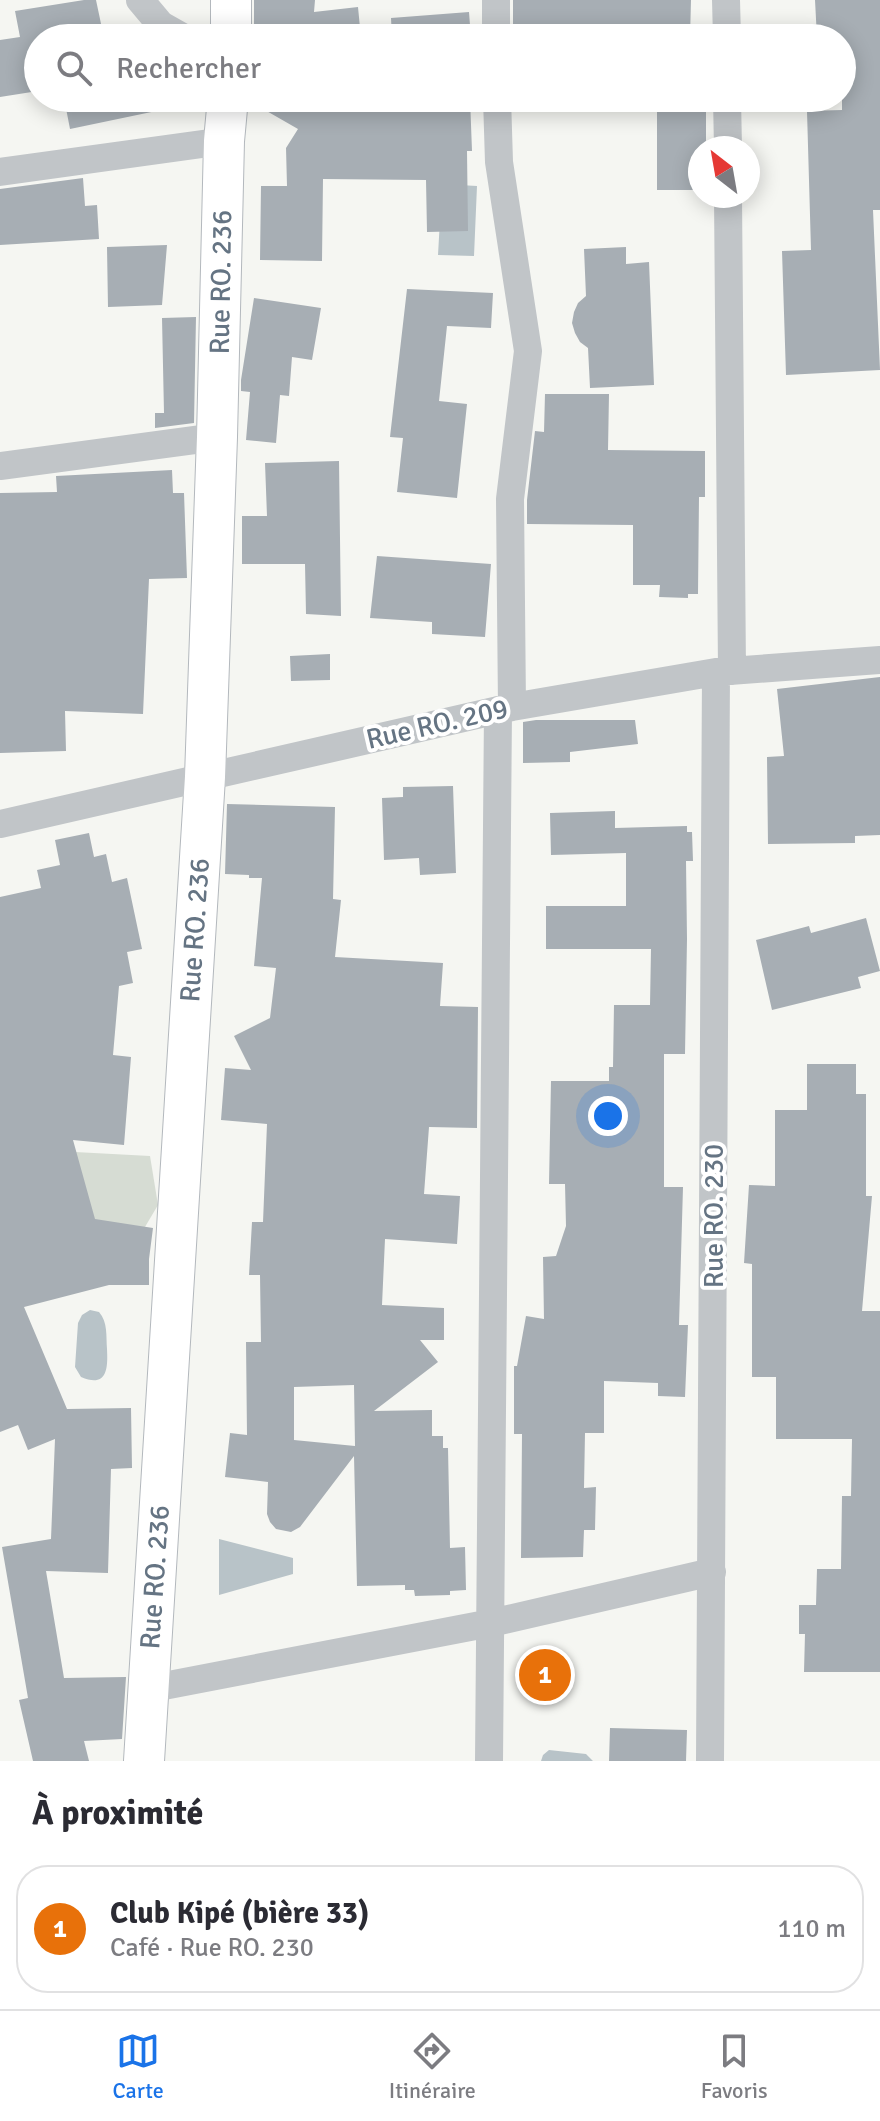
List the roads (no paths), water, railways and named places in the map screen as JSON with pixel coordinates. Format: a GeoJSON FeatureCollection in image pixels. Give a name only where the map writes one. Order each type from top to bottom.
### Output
{"type":"FeatureCollection","features":[{"type":"Feature","properties":{"kind":"street"},"geometry":{"type":"LineString","coordinates":[[140,0],[160,24]]}},
{"type":"Feature","properties":{"kind":"street"},"geometry":{"type":"LineString","coordinates":[[231,0],[231,24]]}},
{"type":"Feature","properties":{"kind":"street"},"geometry":{"type":"LineString","coordinates":[[496,0],[496,24]]}},
{"type":"Feature","properties":{"kind":"street"},"geometry":{"type":"LineString","coordinates":[[726,0],[727,24]]}},
{"type":"Feature","properties":{"kind":"street","name":"Rue RO. 236"},"geometry":{"type":"LineString","coordinates":[[144,1761],[205,777],[227,112]]}},
{"type":"Feature","properties":{"kind":"street"},"geometry":{"type":"LineString","coordinates":[[489,1761],[493,1213],[510,499],[528,351],[499,162],[497,112]]}},
{"type":"Feature","properties":{"kind":"street"},"geometry":{"type":"LineString","coordinates":[[727,112],[728,136]]}},
{"type":"Feature","properties":{"kind":"street"},"geometry":{"type":"LineString","coordinates":[[0,172],[224,141]]}},
{"type":"Feature","properties":{"kind":"street","name":"Rue RO. 230"},"geometry":{"type":"LineString","coordinates":[[710,1761],[728,208]]}},
{"type":"Feature","properties":{"kind":"street"},"geometry":{"type":"LineString","coordinates":[[0,466],[217,437]]}},
{"type":"Feature","properties":{"kind":"street","name":"Rue RO. 209"},"geometry":{"type":"LineString","coordinates":[[0,824],[505,709],[724,671],[880,660]]}},
{"type":"Feature","properties":{"kind":"street"},"geometry":{"type":"LineString","coordinates":[[148,1689],[491,1623],[712,1572]]}},
{"type":"Feature","properties":{"kind":"place","name":"Club Kipé (bière 33)"},"geometry":{"type":"Point","coordinates":[545,1675]}}]}
